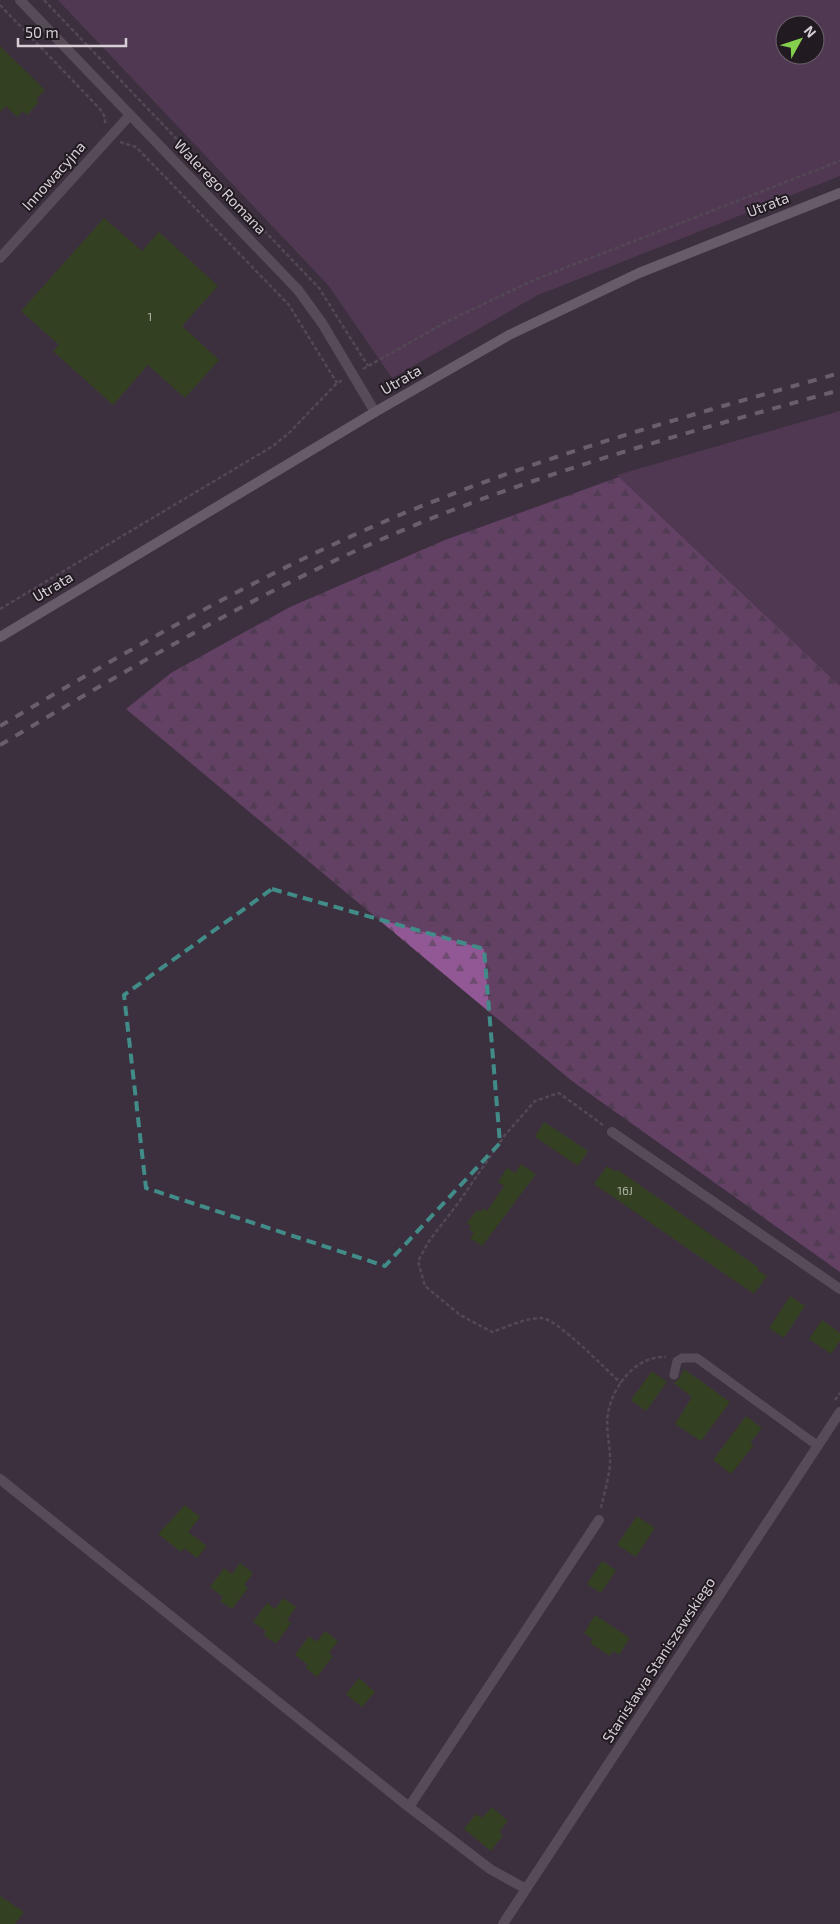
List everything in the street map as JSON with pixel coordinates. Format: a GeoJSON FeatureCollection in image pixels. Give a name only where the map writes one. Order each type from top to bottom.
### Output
{"type":"FeatureCollection","features":[{"type":"Feature","properties":{"kind":"main road","name":"Utrata"},"geometry":{"type":"LineString","coordinates":[[0,637],[376,412],[509,335],[603,289],[674,258],[840,193]]}},
{"type":"Feature","properties":{"kind":"street","name":"Walerego Romana"},"geometry":{"type":"LineString","coordinates":[[20,0],[298,290],[322,323],[376,412]]}},
{"type":"Feature","properties":{"kind":"street","name":"Innowacyjna"},"geometry":{"type":"LineString","coordinates":[[0,258],[130,115]]}},
{"type":"Feature","properties":{"kind":"street"},"geometry":{"type":"LineString","coordinates":[[612,1132],[840,1289]]}},
{"type":"Feature","properties":{"kind":"street","name":"Stanisława Staniszewskiego"},"geometry":{"type":"LineString","coordinates":[[503,1924],[840,1412]]}},
{"type":"Feature","properties":{"kind":"street"},"geometry":{"type":"LineString","coordinates":[[0,1479],[409,1807],[490,1869],[526,1889]]}},
{"type":"Feature","properties":{"kind":"street"},"geometry":{"type":"LineString","coordinates":[[409,1807],[599,1520]]}},
{"type":"Feature","properties":{"kind":"lane"},"geometry":{"type":"LineString","coordinates":[[674,1375],[677,1361],[682,1358],[697,1358],[818,1446]]}},
{"type":"Feature","properties":{"kind":"path"},"geometry":{"type":"LineString","coordinates":[[44,0],[319,288],[368,366]]}},
{"type":"Feature","properties":{"kind":"path"},"geometry":{"type":"LineString","coordinates":[[0,5],[100,109],[105,117],[104,128],[118,142],[136,147],[289,306],[337,383]]}},
{"type":"Feature","properties":{"kind":"path"},"geometry":{"type":"LineString","coordinates":[[0,609],[273,446],[289,433],[337,383],[448,321],[534,280],[840,162]]}},
{"type":"Feature","properties":{"kind":"path"},"geometry":{"type":"LineString","coordinates":[[612,1132],[559,1094],[535,1101],[505,1135],[459,1202],[429,1241],[418,1261],[425,1286],[460,1315],[492,1332],[542,1318],[560,1327],[621,1383]]}},
{"type":"Feature","properties":{"kind":"path"},"geometry":{"type":"LineString","coordinates":[[599,1520],[610,1463],[608,1414],[614,1392],[634,1368],[646,1360],[660,1357],[682,1358]]}},
{"type":"Feature","properties":{"kind":"highlighted area"},"geometry":{"type":"Polygon","coordinates":[[[272,889],[484,949],[500,1143],[385,1266],[146,1188],[124,995],[272,889]]]}},
{"type":"Feature","properties":{"kind":"shaded area"},"geometry":{"type":"Polygon","coordinates":[[[58,0],[840,0],[840,176],[538,295],[392,378],[329,286],[58,0]]]}},
{"type":"Feature","properties":{"kind":"shaded area"},"geometry":{"type":"Polygon","coordinates":[[[840,411],[840,686],[617,475],[840,411]]]}},
{"type":"Feature","properties":{"kind":"green space"},"geometry":{"type":"Polygon","coordinates":[[[619,477],[840,686],[840,1272],[572,1081],[126,709],[171,673],[290,607],[445,540],[619,477]]]}},
{"type":"Feature","properties":{"kind":"building"},"geometry":{"type":"Polygon","coordinates":[[[0,46],[45,90],[36,99],[39,102],[27,115],[23,111],[17,117],[6,106],[0,112],[0,46]]]}},
{"type":"Feature","properties":{"kind":"building"},"geometry":{"type":"Polygon","coordinates":[[[104,218],[142,251],[159,232],[218,286],[182,326],[219,360],[185,398],[148,365],[113,405],[53,351],[59,345],[21,311],[104,218]]]}},
{"type":"Feature","properties":{"kind":"building"},"geometry":{"type":"Polygon","coordinates":[[[544,1122],[588,1151],[578,1166],[535,1137],[544,1122]]]}},
{"type":"Feature","properties":{"kind":"building"},"geometry":{"type":"Polygon","coordinates":[[[521,1164],[536,1174],[482,1246],[470,1238],[474,1233],[469,1229],[471,1226],[467,1223],[477,1210],[481,1212],[483,1208],[487,1211],[504,1186],[498,1182],[507,1168],[515,1173],[521,1164]]]}},
{"type":"Feature","properties":{"kind":"building"},"geometry":{"type":"Polygon","coordinates":[[[607,1166],[616,1172],[618,1170],[759,1268],[757,1270],[767,1276],[754,1294],[594,1184],[607,1166]]]}},
{"type":"Feature","properties":{"kind":"building"},"geometry":{"type":"Polygon","coordinates":[[[790,1296],[805,1306],[784,1338],[769,1328],[790,1296]]]}},
{"type":"Feature","properties":{"kind":"building"},"geometry":{"type":"Polygon","coordinates":[[[822,1320],[840,1333],[840,1341],[831,1354],[809,1339],[822,1320]]]}},
{"type":"Feature","properties":{"kind":"building"},"geometry":{"type":"Polygon","coordinates":[[[684,1369],[730,1402],[701,1441],[675,1424],[692,1397],[674,1383],[679,1379],[684,1369]]]}},
{"type":"Feature","properties":{"kind":"building"},"geometry":{"type":"Polygon","coordinates":[[[652,1371],[667,1382],[646,1411],[631,1400],[652,1371]]]}},
{"type":"Feature","properties":{"kind":"building"},"geometry":{"type":"Polygon","coordinates":[[[746,1416],[762,1428],[750,1443],[754,1445],[731,1474],[713,1460],[746,1416]]]}},
{"type":"Feature","properties":{"kind":"building"},"geometry":{"type":"Polygon","coordinates":[[[185,1505],[200,1517],[188,1532],[207,1546],[197,1558],[184,1548],[181,1552],[158,1534],[185,1505]]]}},
{"type":"Feature","properties":{"kind":"building"},"geometry":{"type":"Polygon","coordinates":[[[637,1516],[655,1528],[636,1557],[617,1545],[637,1516]]]}},
{"type":"Feature","properties":{"kind":"building"},"geometry":{"type":"Polygon","coordinates":[[[602,1561],[616,1570],[601,1593],[587,1584],[602,1561]]]}},
{"type":"Feature","properties":{"kind":"building"},"geometry":{"type":"Polygon","coordinates":[[[240,1563],[253,1573],[244,1585],[248,1588],[232,1609],[220,1601],[223,1597],[210,1587],[224,1568],[232,1574],[240,1563]]]}},
{"type":"Feature","properties":{"kind":"building"},"geometry":{"type":"Polygon","coordinates":[[[283,1598],[296,1607],[287,1620],[291,1623],[276,1644],[264,1635],[266,1631],[253,1622],[267,1603],[275,1609],[283,1598]]]}},
{"type":"Feature","properties":{"kind":"building"},"geometry":{"type":"Polygon","coordinates":[[[595,1615],[630,1638],[619,1655],[613,1651],[610,1656],[590,1643],[593,1639],[584,1633],[595,1615]]]}},
{"type":"Feature","properties":{"kind":"building"},"geometry":{"type":"Polygon","coordinates":[[[325,1631],[338,1641],[329,1653],[333,1656],[317,1677],[306,1668],[308,1665],[295,1655],[309,1636],[317,1642],[325,1631]]]}},
{"type":"Feature","properties":{"kind":"building"},"geometry":{"type":"Polygon","coordinates":[[[359,1678],[375,1692],[362,1707],[346,1694],[359,1678]]]}},
{"type":"Feature","properties":{"kind":"building"},"geometry":{"type":"Polygon","coordinates":[[[492,1807],[508,1821],[499,1832],[503,1835],[491,1851],[464,1829],[476,1814],[482,1818],[492,1807]]]}},
{"type":"Feature","properties":{"kind":"building"},"geometry":{"type":"Polygon","coordinates":[[[0,1896],[24,1912],[15,1924],[0,1924],[0,1896]]]}},
{"type":"Feature","properties":{"kind":"railway"},"geometry":{"type":"LineString","coordinates":[[0,726],[99,668],[251,585],[302,559],[407,512],[567,453],[840,373]]}},
{"type":"Feature","properties":{"kind":"railway"},"geometry":{"type":"LineString","coordinates":[[0,745],[108,681],[218,620],[329,563],[387,537],[445,513],[542,478],[691,432],[840,390]]}}]}
